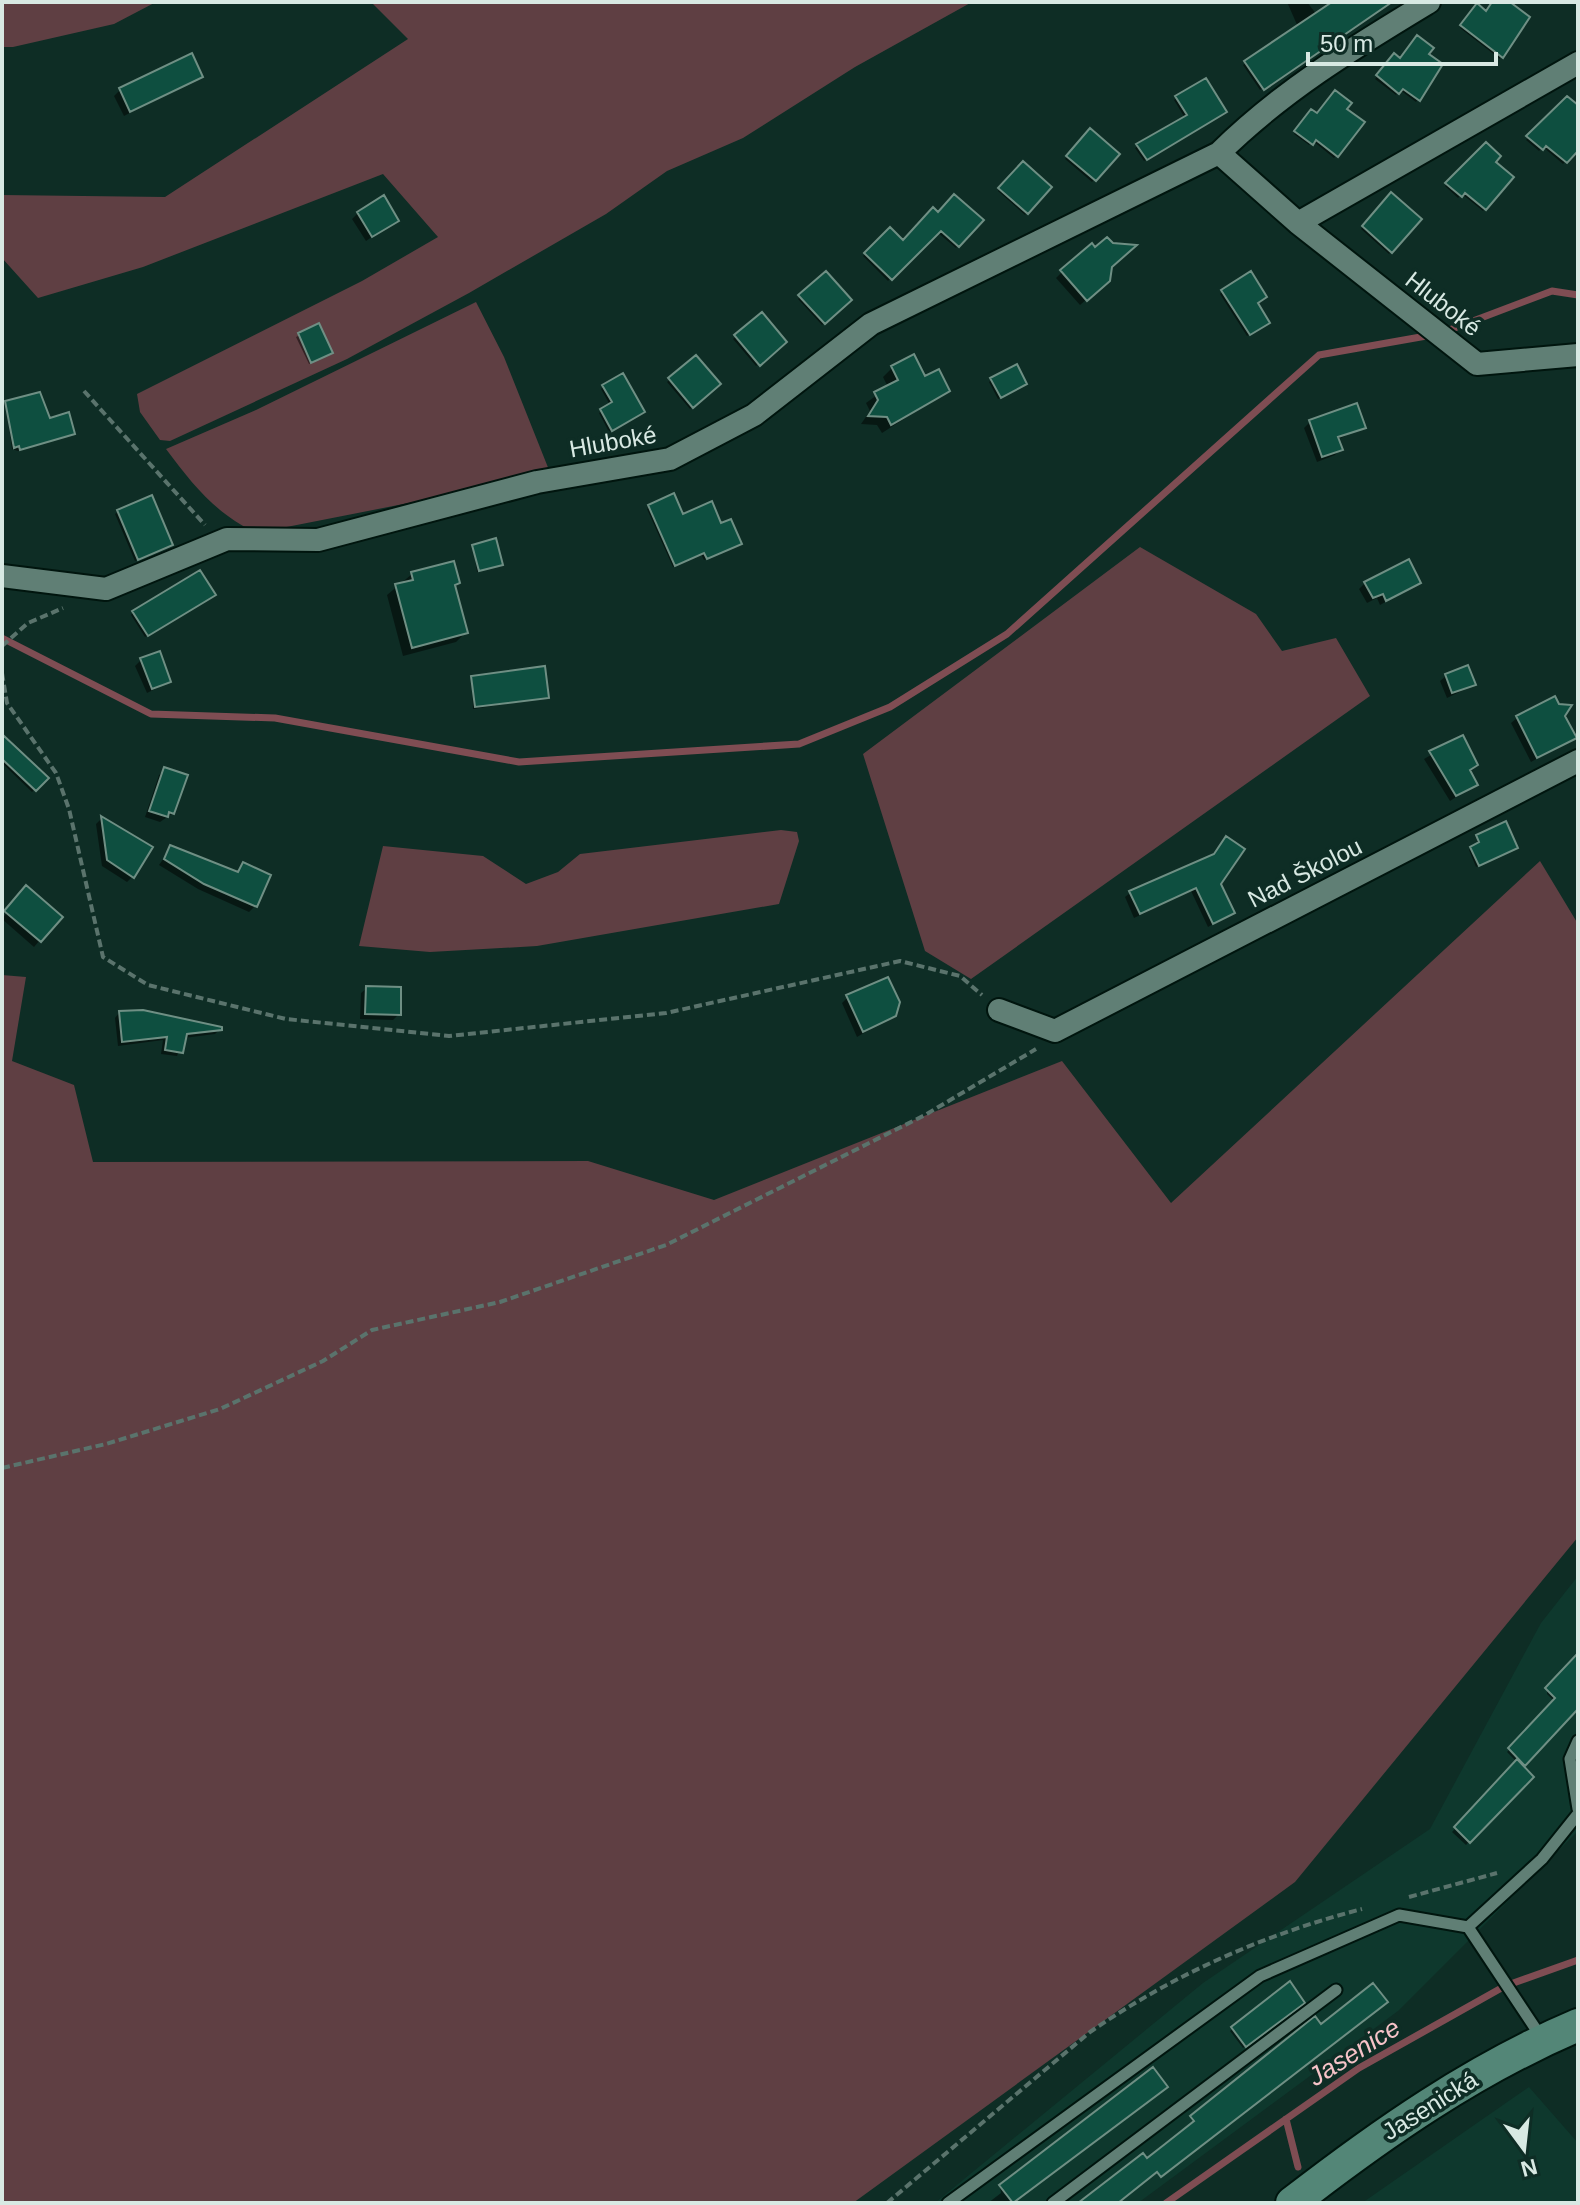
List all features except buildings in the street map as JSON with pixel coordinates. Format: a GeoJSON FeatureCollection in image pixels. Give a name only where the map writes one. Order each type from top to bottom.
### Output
{"type":"FeatureCollection","features":[{"type":"Feature","properties":{"kind":"street","name":"Hluboké"},"geometry":{"type":"LineString","coordinates":[[2,576],[106,589],[227,539],[318,540],[537,482],[670,459],[754,415],[871,324],[1219,153],[1249,124],[1319,68],[1429,2]]}},
{"type":"Feature","properties":{"kind":"street"},"geometry":{"type":"LineString","coordinates":[[1298,223],[1578,63]]}},
{"type":"Feature","properties":{"kind":"street","name":"Hluboké"},"geometry":{"type":"LineString","coordinates":[[1219,153],[1298,223],[1477,364],[1578,355]]}},
{"type":"Feature","properties":{"kind":"street","name":"Nad Školou"},"geometry":{"type":"LineString","coordinates":[[1055,1031],[1578,761]]}},
{"type":"Feature","properties":{"kind":"street"},"geometry":{"type":"LineString","coordinates":[[999,1010],[1055,1031]]}},
{"type":"Feature","properties":{"kind":"street","name":"Jasenická"},"geometry":{"type":"LineString","coordinates":[[1292,2203],[1423,2107],[1543,2040],[1578,2025]]}},
{"type":"Feature","properties":{"kind":"lane"},"geometry":{"type":"LineString","coordinates":[[1468,1927],[1542,1859],[1578,1812],[1570,1759],[1578,1741]]}},
{"type":"Feature","properties":{"kind":"lane"},"geometry":{"type":"LineString","coordinates":[[948,2203],[1260,1976],[1399,1915],[1468,1927],[1543,2040]]}},
{"type":"Feature","properties":{"kind":"lane"},"geometry":{"type":"LineString","coordinates":[[1053,2203],[1336,1990]]}},
{"type":"Feature","properties":{"kind":"path"},"geometry":{"type":"LineString","coordinates":[[84,391],[201,522],[227,539]]}},
{"type":"Feature","properties":{"kind":"path"},"geometry":{"type":"LineString","coordinates":[[2,646],[21,629]]}},
{"type":"Feature","properties":{"kind":"path"},"geometry":{"type":"LineString","coordinates":[[2,673],[7,703],[56,773],[69,809],[103,957],[148,985],[286,1019],[449,1036],[666,1013],[900,961],[960,976],[999,1010]]}},
{"type":"Feature","properties":{"kind":"path"},"geometry":{"type":"LineString","coordinates":[[2,1468],[106,1444],[220,1409],[323,1361],[372,1330],[500,1302],[666,1245],[925,1115],[1031,1054],[1055,1031]]}},
{"type":"Feature","properties":{"kind":"shaded area"},"geometry":{"type":"Polygon","coordinates":[[[2,2],[156,2],[114,24],[2,47],[2,2]]]}},
{"type":"Feature","properties":{"kind":"shaded area"},"geometry":{"type":"Polygon","coordinates":[[[371,2],[972,2],[855,67],[743,138],[667,171],[606,214],[347,359],[170,441],[160,440],[140,412],[137,394],[362,281],[438,237],[383,174],[143,267],[38,298],[2,258],[2,195],[165,197],[408,39],[371,2]]]}},
{"type":"Feature","properties":{"kind":"shaded area"},"geometry":{"type":"Polygon","coordinates":[[[476,302],[504,357],[551,475],[256,533],[228,516],[206,497],[166,449],[256,410],[476,302]]]}},
{"type":"Feature","properties":{"kind":"shaded area"},"geometry":{"type":"Polygon","coordinates":[[[1140,547],[1256,614],[1282,651],[1336,638],[1370,696],[971,979],[925,951],[863,754],[1140,547]]]}},
{"type":"Feature","properties":{"kind":"shaded area"},"geometry":{"type":"Polygon","coordinates":[[[781,830],[797,832],[799,841],[779,904],[537,946],[430,952],[359,946],[383,846],[483,856],[526,884],[558,872],[580,854],[781,830]]]}},
{"type":"Feature","properties":{"kind":"shaded area"},"geometry":{"type":"Polygon","coordinates":[[[1540,861],[1578,924],[1578,1537],[1295,1882],[853,2203],[2,2203],[2,975],[26,977],[12,1061],[74,1085],[93,1162],[588,1161],[714,1200],[1062,1061],[1171,1203],[1540,861]]]}},
{"type":"Feature","properties":{"kind":"shaded area"},"geometry":{"type":"Polygon","coordinates":[[[1578,1576],[1578,1831],[1398,2011],[1138,2203],[935,2203],[1203,1983],[1430,1829],[1541,1623],[1578,1576]]]}},
{"type":"Feature","properties":{"kind":"shaded area"},"geometry":{"type":"Polygon","coordinates":[[[1529,2087],[1578,2143],[1578,2203],[1362,2203],[1529,2087]]]}},
{"type":"Feature","properties":{"kind":"waterway"},"geometry":{"type":"LineString","coordinates":[[1444,332],[1552,291],[1578,295]]}},
{"type":"Feature","properties":{"kind":"waterway"},"geometry":{"type":"LineString","coordinates":[[2,638],[151,714],[275,718],[519,762],[799,744],[890,707],[1007,634],[1319,355],[1432,335]]}},
{"type":"Feature","properties":{"kind":"waterway","name":"Jasenice"},"geometry":{"type":"LineString","coordinates":[[1166,2203],[1359,2068],[1505,1986],[1578,1960]]}},
{"type":"Feature","properties":{"kind":"waterway"},"geometry":{"type":"LineString","coordinates":[[1286,2119],[1298,2167]]}}]}
